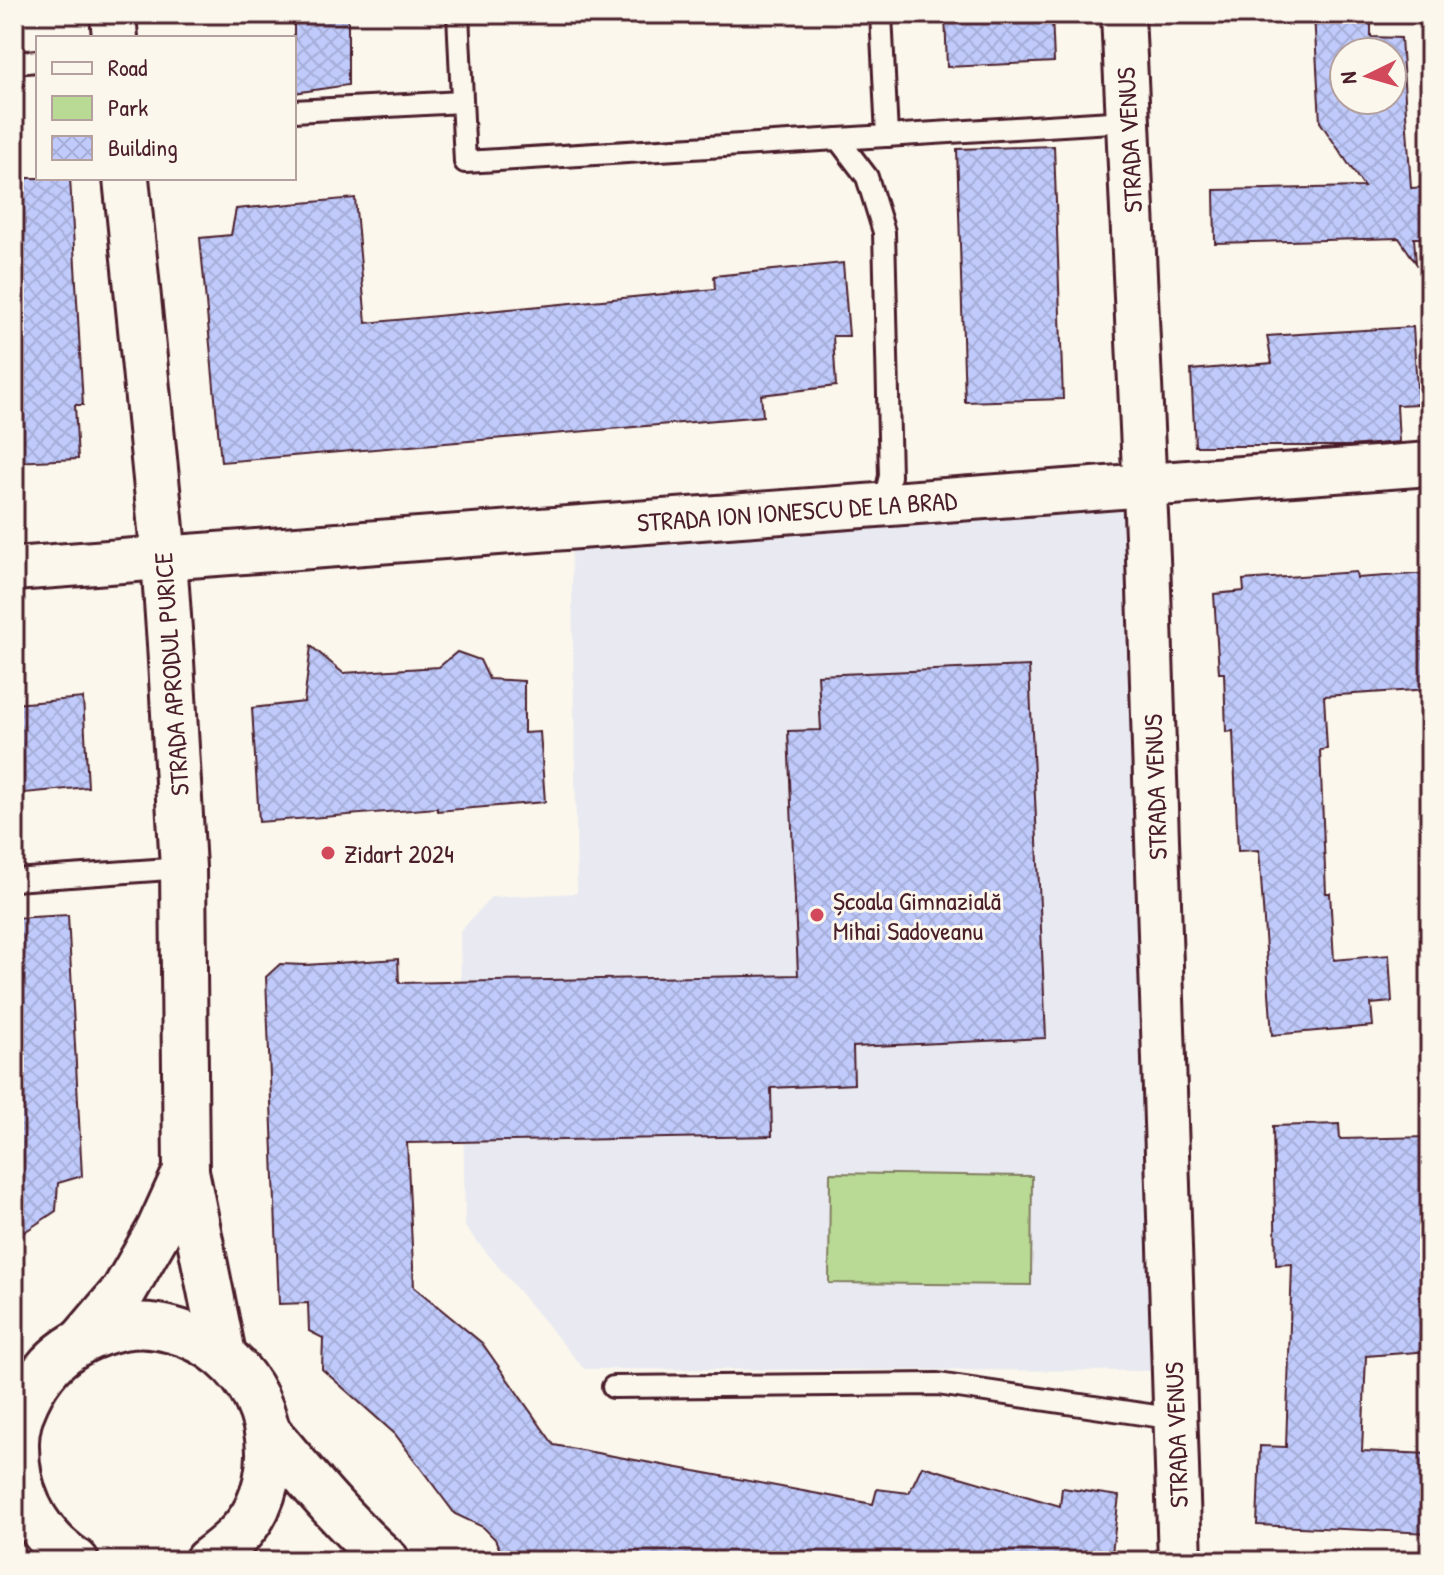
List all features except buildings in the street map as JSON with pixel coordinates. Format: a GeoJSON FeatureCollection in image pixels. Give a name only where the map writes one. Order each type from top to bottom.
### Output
{"type":"FeatureCollection","features":[{"type":"Feature","properties":{"kind":"street"},"geometry":{"type":"LineString","coordinates":[[113,14],[115,36]]}},
{"type":"Feature","properties":{"kind":"street","name":"STRADA VENUS"},"geometry":{"type":"LineString","coordinates":[[1123,14],[1145,485],[1180,1561]]}},
{"type":"Feature","properties":{"kind":"street","name":"STRADA APRODUL PURICE"},"geometry":{"type":"LineString","coordinates":[[126,180],[164,559],[183,868],[186,1171],[223,1354]]}},
{"type":"Feature","properties":{"kind":"street","name":"STRADA ION IONESCU DE LA BRAD"},"geometry":{"type":"LineString","coordinates":[[14,569],[1430,464]]}},
{"type":"Feature","properties":{"kind":"street","name":"STRADA APRODUL PURICE"},"geometry":{"type":"LineString","coordinates":[[84,1338],[124,1291],[159,1230],[186,1171]]}},
{"type":"Feature","properties":{"kind":"street"},"geometry":{"type":"LineString","coordinates":[[48,1547],[30,1513],[17,1476],[16,1437],[20,1405],[60,1354],[84,1338],[119,1327],[156,1325],[191,1335],[223,1354],[244,1376],[259,1403],[268,1432],[268,1472],[256,1509],[234,1541],[207,1561]]}},
{"type":"Feature","properties":{"kind":"street"},"geometry":{"type":"LineString","coordinates":[[268,1432],[321,1496],[387,1561]]}},
{"type":"Feature","properties":{"kind":"lane"},"geometry":{"type":"LineString","coordinates":[[458,14],[465,162],[1127,121]]}},
{"type":"Feature","properties":{"kind":"lane"},"geometry":{"type":"LineString","coordinates":[[881,14],[887,136]]}},
{"type":"Feature","properties":{"kind":"lane"},"geometry":{"type":"LineString","coordinates":[[14,63],[36,61]]}},
{"type":"Feature","properties":{"kind":"lane"},"geometry":{"type":"LineString","coordinates":[[296,111],[462,102]]}},
{"type":"Feature","properties":{"kind":"lane"},"geometry":{"type":"LineString","coordinates":[[838,139],[867,177],[884,232],[890,476],[883,505]]}},
{"type":"Feature","properties":{"kind":"lane"},"geometry":{"type":"LineString","coordinates":[[14,880],[183,868]]}},
{"type":"Feature","properties":{"kind":"lane"},"geometry":{"type":"LineString","coordinates":[[613,1387],[938,1384],[1176,1419]]}},
{"type":"Feature","properties":{"kind":"shaded area","name":"Școala Gimnazială Mihai Sadoveanu"},"geometry":{"type":"Polygon","coordinates":[[[1145,485],[1174,1371],[584,1369],[465,1227],[460,932],[491,897],[577,893],[571,527],[1145,485]]]}},
{"type":"Feature","properties":{"kind":"green space"},"geometry":{"type":"Polygon","coordinates":[[[830,1173],[1032,1176],[1031,1285],[829,1283],[830,1173]]]}},
{"type":"Feature","properties":{"kind":"place","name":"Zidart 2024"},"geometry":{"type":"Point","coordinates":[328,853]}},
{"type":"Feature","properties":{"kind":"place","name":"Școala Gimnazială Mihai Sadoveanu"},"geometry":{"type":"Point","coordinates":[817,915]}}]}
